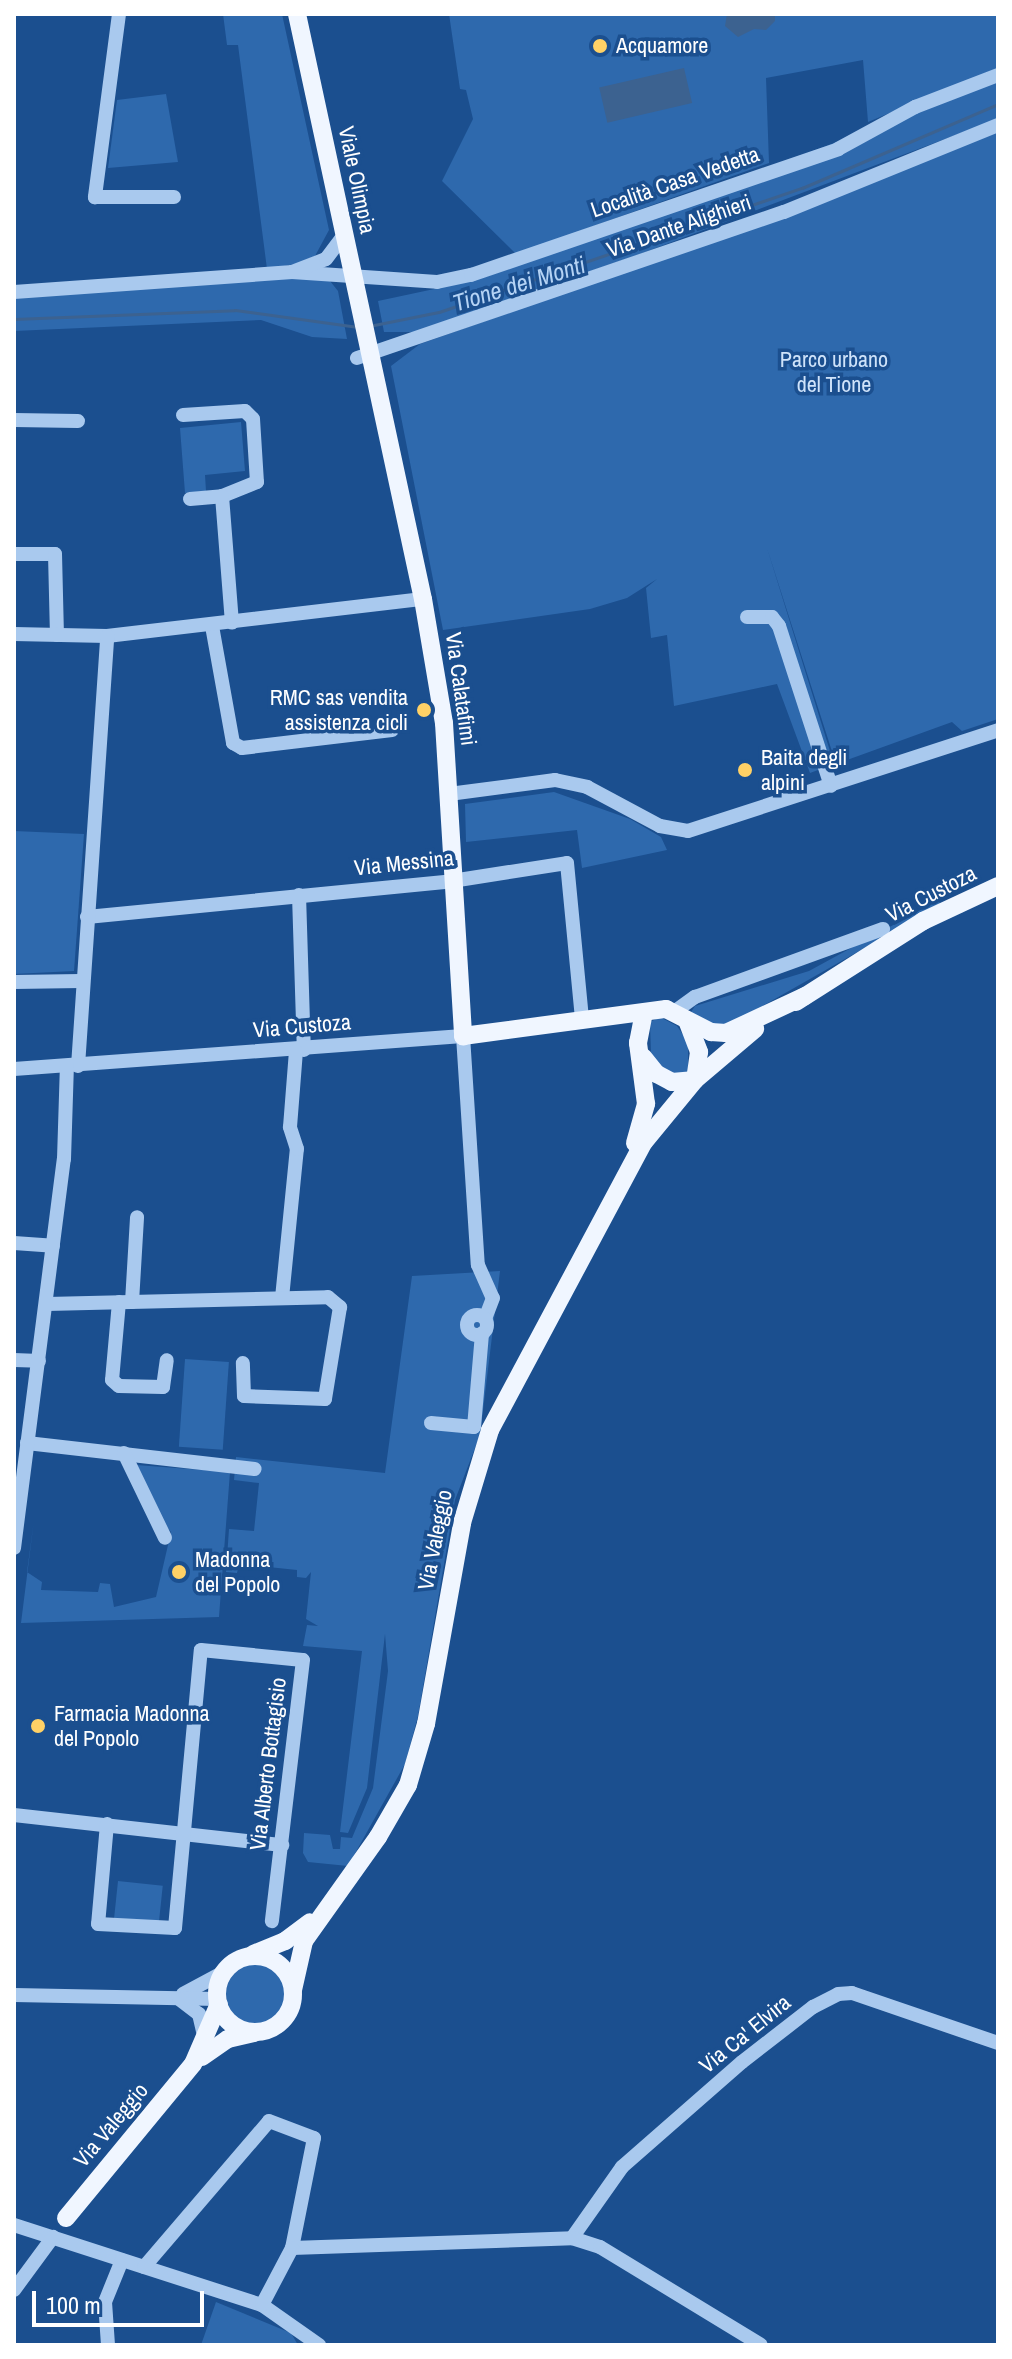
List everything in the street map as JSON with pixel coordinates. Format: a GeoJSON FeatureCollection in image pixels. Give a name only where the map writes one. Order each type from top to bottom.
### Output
{"type":"FeatureCollection","features":[{"type":"Feature","properties":{"kind":"main road","name":"Viale Olimpia"},"geometry":{"type":"LineString","coordinates":[[297,14],[360,309],[364,357]]}},
{"type":"Feature","properties":{"kind":"main road","name":"Via Calatafimi"},"geometry":{"type":"LineString","coordinates":[[364,357],[423,599],[444,723],[463,1036]]}},
{"type":"Feature","properties":{"kind":"main road","name":"Via Custoza"},"geometry":{"type":"LineString","coordinates":[[619,1184],[657,1122],[695,1080],[742,1037],[923,921],[998,886]]}},
{"type":"Feature","properties":{"kind":"main road","name":"Via Custoza"},"geometry":{"type":"LineString","coordinates":[[463,1036],[644,1013],[681,1017],[726,1033],[805,996]]}},
{"type":"Feature","properties":{"kind":"main road"},"geometry":{"type":"LineString","coordinates":[[619,1184],[642,1126],[640,1049],[644,1013]]}},
{"type":"Feature","properties":{"kind":"main road"},"geometry":{"type":"LineString","coordinates":[[587,1020],[616,1023],[640,1049],[657,1074],[672,1082],[695,1080],[699,1052],[681,1017]]}},
{"type":"Feature","properties":{"kind":"main road","name":"Via Valeggio"},"geometry":{"type":"LineString","coordinates":[[293,1990],[296,1956],[324,1910],[378,1837],[408,1785],[426,1724],[476,1469],[507,1393],[619,1184]]}},
{"type":"Feature","properties":{"kind":"main road","name":"Via Valeggio"},"geometry":{"type":"LineString","coordinates":[[240,1959],[285,1941],[324,1910]]}},
{"type":"Feature","properties":{"kind":"main road"},"geometry":{"type":"LineString","coordinates":[[240,1959],[275,1961],[293,1990],[288,2014],[257,2032],[229,2022],[218,2001],[224,1972],[240,1959]]}},
{"type":"Feature","properties":{"kind":"main road","name":"Via Valeggio"},"geometry":{"type":"LineString","coordinates":[[66,2218],[193,2064],[204,2045],[218,2001]]}},
{"type":"Feature","properties":{"kind":"main road","name":"Via Valeggio"},"geometry":{"type":"LineString","coordinates":[[193,2064],[228,2039],[257,2032]]}},
{"type":"Feature","properties":{"kind":"street"},"geometry":{"type":"LineString","coordinates":[[119,14],[95,197],[174,197]]}},
{"type":"Feature","properties":{"kind":"street","name":"Località Casa Vedetta"},"geometry":{"type":"LineString","coordinates":[[292,272],[437,282],[471,275],[838,149],[915,107],[998,75]]}},
{"type":"Feature","properties":{"kind":"street","name":"Via Dante Alighieri"},"geometry":{"type":"LineString","coordinates":[[364,357],[784,212],[998,125]]}},
{"type":"Feature","properties":{"kind":"street"},"geometry":{"type":"LineString","coordinates":[[14,292],[292,272],[332,255],[344,235]]}},
{"type":"Feature","properties":{"kind":"street"},"geometry":{"type":"LineString","coordinates":[[183,415],[251,413],[259,476],[252,485],[222,496],[190,499]]}},
{"type":"Feature","properties":{"kind":"street"},"geometry":{"type":"LineString","coordinates":[[14,420],[78,421]]}},
{"type":"Feature","properties":{"kind":"street"},"geometry":{"type":"LineString","coordinates":[[222,496],[232,623]]}},
{"type":"Feature","properties":{"kind":"street"},"geometry":{"type":"LineString","coordinates":[[14,554],[55,554],[57,635]]}},
{"type":"Feature","properties":{"kind":"street"},"geometry":{"type":"LineString","coordinates":[[14,634],[107,636],[423,599]]}},
{"type":"Feature","properties":{"kind":"street"},"geometry":{"type":"LineString","coordinates":[[747,617],[772,617],[779,626],[831,786]]}},
{"type":"Feature","properties":{"kind":"street"},"geometry":{"type":"LineString","coordinates":[[212,626],[233,743],[242,748],[392,730]]}},
{"type":"Feature","properties":{"kind":"street"},"geometry":{"type":"LineString","coordinates":[[14,1548],[64,1159],[87,917],[107,636]]}},
{"type":"Feature","properties":{"kind":"street"},"geometry":{"type":"LineString","coordinates":[[449,794],[555,780],[592,789],[660,826],[688,831],[998,730]]}},
{"type":"Feature","properties":{"kind":"street","name":"Via Messina"},"geometry":{"type":"LineString","coordinates":[[87,917],[452,881],[567,863],[587,1020]]}},
{"type":"Feature","properties":{"kind":"street"},"geometry":{"type":"LineString","coordinates":[[282,1298],[297,1149],[290,1127],[300,1051],[299,895]]}},
{"type":"Feature","properties":{"kind":"street","name":"Via Custoza"},"geometry":{"type":"LineString","coordinates":[[681,1017],[695,997],[883,929]]}},
{"type":"Feature","properties":{"kind":"street"},"geometry":{"type":"LineString","coordinates":[[14,982],[81,981]]}},
{"type":"Feature","properties":{"kind":"street"},"geometry":{"type":"LineString","coordinates":[[431,1423],[474,1427],[483,1326],[493,1298],[478,1265],[463,1036]]}},
{"type":"Feature","properties":{"kind":"street","name":"Via Custoza"},"geometry":{"type":"LineString","coordinates":[[14,1069],[300,1051],[463,1036]]}},
{"type":"Feature","properties":{"kind":"street"},"geometry":{"type":"LineString","coordinates":[[137,1217],[112,1380],[119,1386],[163,1387],[167,1360]]}},
{"type":"Feature","properties":{"kind":"street"},"geometry":{"type":"LineString","coordinates":[[14,1243],[53,1246]]}},
{"type":"Feature","properties":{"kind":"street"},"geometry":{"type":"LineString","coordinates":[[47,1304],[328,1297],[340,1307],[342,1318],[325,1399],[314,1402],[244,1396],[243,1363]]}},
{"type":"Feature","properties":{"kind":"street"},"geometry":{"type":"LineString","coordinates":[[14,1360],[39,1361]]}},
{"type":"Feature","properties":{"kind":"street"},"geometry":{"type":"LineString","coordinates":[[27,1443],[255,1469]]}},
{"type":"Feature","properties":{"kind":"street"},"geometry":{"type":"LineString","coordinates":[[124,1453],[165,1538]]}},
{"type":"Feature","properties":{"kind":"street","name":"Via Alberto Bottagisio"},"geometry":{"type":"LineString","coordinates":[[185,1834],[201,1650],[303,1660],[272,1921]]}},
{"type":"Feature","properties":{"kind":"street"},"geometry":{"type":"LineString","coordinates":[[14,1815],[282,1845]]}},
{"type":"Feature","properties":{"kind":"street"},"geometry":{"type":"LineString","coordinates":[[107,1824],[98,1924],[175,1928],[185,1834]]}},
{"type":"Feature","properties":{"kind":"street"},"geometry":{"type":"LineString","coordinates":[[175,1996],[224,1972]]}},
{"type":"Feature","properties":{"kind":"street","name":"Via Ca' Elvira"},"geometry":{"type":"LineString","coordinates":[[572,2238],[622,2167],[742,2062],[813,2007],[838,1994],[852,1993],[998,2043]]}},
{"type":"Feature","properties":{"kind":"street"},"geometry":{"type":"LineString","coordinates":[[14,1995],[175,1996],[218,2001]]}},
{"type":"Feature","properties":{"kind":"street"},"geometry":{"type":"LineString","coordinates":[[175,1996],[199,2014],[204,2045]]}},
{"type":"Feature","properties":{"kind":"street"},"geometry":{"type":"LineString","coordinates":[[144,2267],[269,2121],[314,2138],[292,2248],[262,2305]]}},
{"type":"Feature","properties":{"kind":"street"},"geometry":{"type":"LineString","coordinates":[[14,2225],[262,2305],[314,2344]]}},
{"type":"Feature","properties":{"kind":"street"},"geometry":{"type":"LineString","coordinates":[[14,2290],[53,2237]]}},
{"type":"Feature","properties":{"kind":"street"},"geometry":{"type":"LineString","coordinates":[[292,2248],[572,2238],[600,2247],[761,2345]]}},
{"type":"Feature","properties":{"kind":"street"},"geometry":{"type":"LineString","coordinates":[[108,2345],[105,2302],[122,2260]]}},
{"type":"Feature","properties":{"kind":"green space"},"geometry":{"type":"Polygon","coordinates":[[[223,14],[282,14],[329,230],[315,256],[296,264],[267,269],[238,45],[227,45],[223,14]]]}},
{"type":"Feature","properties":{"kind":"green space"},"geometry":{"type":"Polygon","coordinates":[[[449,14],[998,14],[998,68],[868,122],[863,60],[766,78],[769,163],[516,254],[442,181],[473,119],[466,90],[460,89],[449,14]]]}},
{"type":"Feature","properties":{"kind":"green space"},"geometry":{"type":"Polygon","coordinates":[[[998,81],[998,119],[640,254],[414,332],[384,332],[378,301],[467,282],[998,81]]]}},
{"type":"Feature","properties":{"kind":"green space"},"geometry":{"type":"Polygon","coordinates":[[[166,94],[178,162],[108,168],[117,100],[166,94]]]}},
{"type":"Feature","properties":{"kind":"green space","name":"Parco urbano del Tione"},"geometry":{"type":"Polygon","coordinates":[[[998,130],[998,719],[962,731],[952,722],[836,764],[767,548],[834,764],[810,773],[777,684],[674,706],[667,635],[651,638],[646,588],[657,579],[627,598],[590,609],[443,630],[391,366],[420,344],[842,195],[998,130]]]}},
{"type":"Feature","properties":{"kind":"green space"},"geometry":{"type":"Polygon","coordinates":[[[326,276],[338,291],[347,339],[312,337],[261,320],[14,331],[14,298],[326,276]]]}},
{"type":"Feature","properties":{"kind":"green space"},"geometry":{"type":"Polygon","coordinates":[[[241,422],[245,471],[205,475],[206,491],[185,493],[180,428],[241,422]]]}},
{"type":"Feature","properties":{"kind":"green space"},"geometry":{"type":"Polygon","coordinates":[[[554,792],[630,819],[661,837],[667,850],[582,868],[577,830],[466,842],[465,804],[554,792]]]}},
{"type":"Feature","properties":{"kind":"green space"},"geometry":{"type":"Polygon","coordinates":[[[14,831],[84,834],[74,971],[14,974],[14,831]]]}},
{"type":"Feature","properties":{"kind":"green space"},"geometry":{"type":"Polygon","coordinates":[[[939,900],[940,905],[731,1024],[706,1024],[691,1012],[695,1006],[809,971],[939,900]]]}},
{"type":"Feature","properties":{"kind":"green space"},"geometry":{"type":"Polygon","coordinates":[[[660,1017],[677,1026],[688,1042],[688,1072],[682,1076],[667,1072],[651,1055],[650,1022],[660,1017]]]}},
{"type":"Feature","properties":{"kind":"green space"},"geometry":{"type":"Polygon","coordinates":[[[500,1271],[480,1435],[455,1500],[418,1716],[405,1764],[348,1866],[308,1862],[303,1853],[304,1833],[330,1835],[333,1849],[340,1849],[341,1837],[352,1838],[373,1788],[388,1671],[385,1634],[367,1788],[348,1833],[340,1832],[362,1651],[303,1646],[307,1625],[318,1626],[306,1619],[311,1572],[306,1578],[297,1577],[297,1570],[239,1564],[237,1573],[226,1572],[229,1529],[254,1531],[259,1483],[234,1480],[236,1457],[385,1473],[412,1276],[500,1271]]]}},
{"type":"Feature","properties":{"kind":"green space"},"geometry":{"type":"Polygon","coordinates":[[[185,1359],[229,1362],[223,1450],[179,1447],[185,1359]]]}},
{"type":"Feature","properties":{"kind":"green space"},"geometry":{"type":"Polygon","coordinates":[[[136,1465],[230,1472],[219,1617],[21,1623],[27,1572],[42,1582],[41,1590],[98,1592],[100,1583],[110,1584],[114,1607],[156,1597],[171,1532],[157,1515],[136,1465]]]}},
{"type":"Feature","properties":{"kind":"green space"},"geometry":{"type":"Polygon","coordinates":[[[118,1881],[163,1886],[159,1925],[114,1921],[118,1881]]]}},
{"type":"Feature","properties":{"kind":"green space"},"geometry":{"type":"Polygon","coordinates":[[[256,1964],[277,1973],[286,1994],[277,2015],[256,2024],[235,2015],[226,1994],[235,1973],[256,1964]]]}},
{"type":"Feature","properties":{"kind":"green space"},"geometry":{"type":"Polygon","coordinates":[[[216,2302],[291,2333],[298,2345],[201,2345],[216,2302]]]}},
{"type":"Feature","properties":{"kind":"shaded area"},"geometry":{"type":"Polygon","coordinates":[[[727,14],[775,14],[775,21],[766,30],[754,29],[738,37],[725,26],[727,14]]]}},
{"type":"Feature","properties":{"kind":"shaded area"},"geometry":{"type":"Polygon","coordinates":[[[684,68],[692,103],[607,123],[599,88],[684,68]]]}},
{"type":"Feature","properties":{"kind":"waterway","name":"Tione dei Monti"},"geometry":{"type":"LineString","coordinates":[[369,326],[439,312],[802,188],[998,104]]}},
{"type":"Feature","properties":{"kind":"waterway","name":"Tione dei Monti"},"geometry":{"type":"LineString","coordinates":[[14,319],[235,310],[358,327]]}},
{"type":"Feature","properties":{"kind":"place","name":"Acquamore"},"geometry":{"type":"Point","coordinates":[600,46]}},
{"type":"Feature","properties":{"kind":"place","name":"RMC sas vendita assistenza cicli"},"geometry":{"type":"Point","coordinates":[424,710]}},
{"type":"Feature","properties":{"kind":"place","name":"Baita degli alpini"},"geometry":{"type":"Point","coordinates":[745,770]}},
{"type":"Feature","properties":{"kind":"place","name":"Madonna del Popolo"},"geometry":{"type":"Point","coordinates":[179,1572]}},
{"type":"Feature","properties":{"kind":"place","name":"Farmacia Madonna del Popolo"},"geometry":{"type":"Point","coordinates":[38,1726]}}]}
